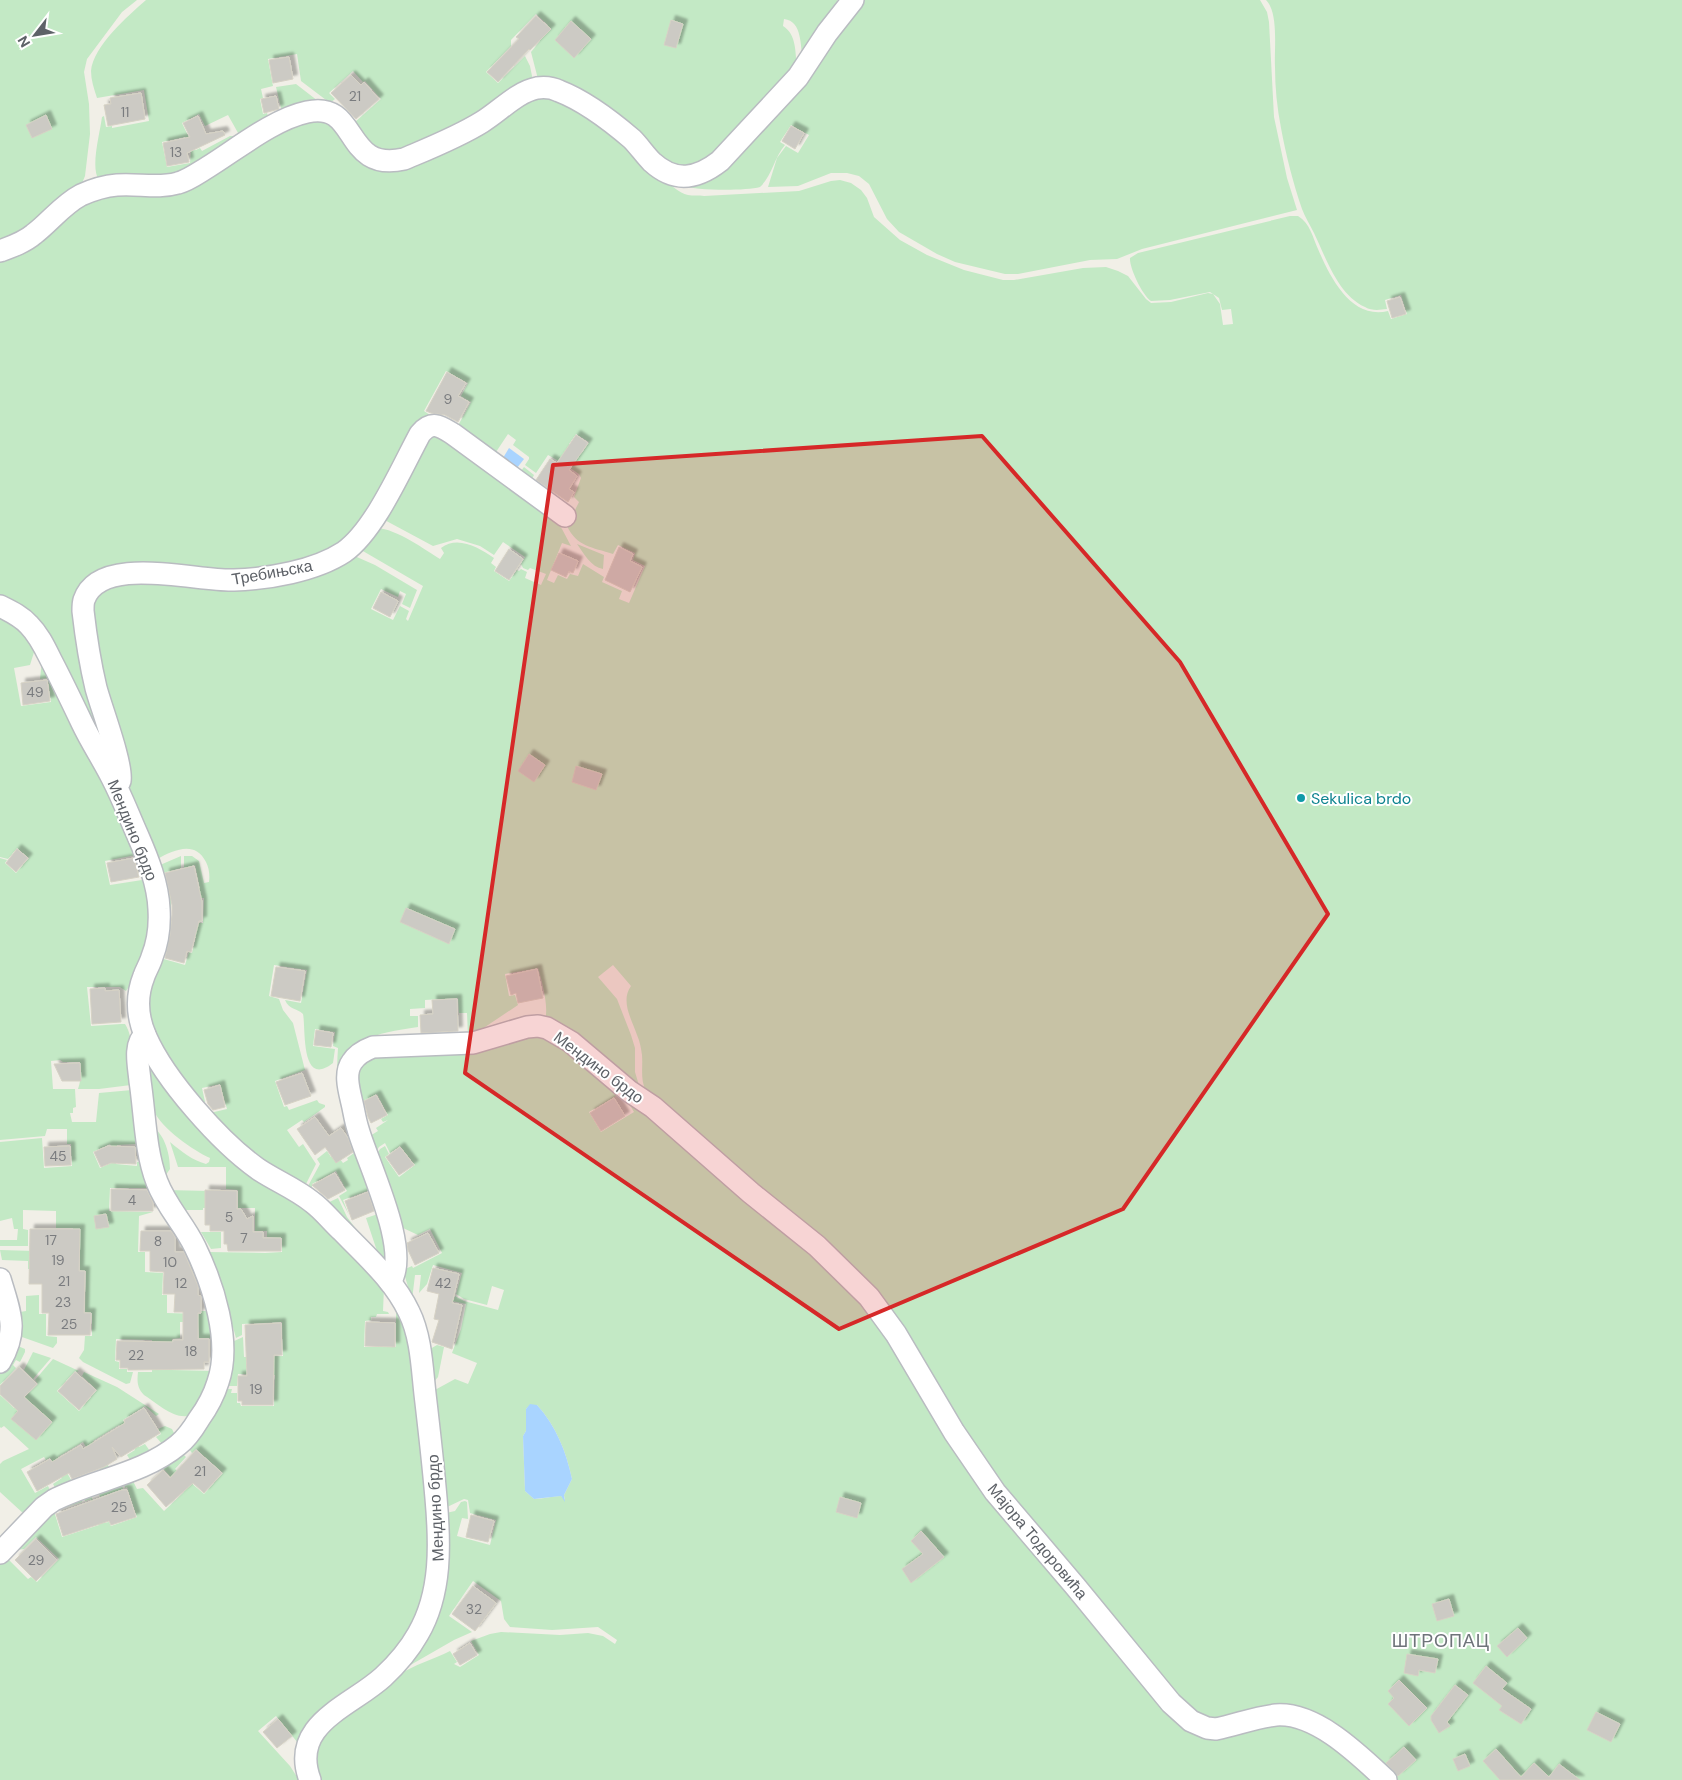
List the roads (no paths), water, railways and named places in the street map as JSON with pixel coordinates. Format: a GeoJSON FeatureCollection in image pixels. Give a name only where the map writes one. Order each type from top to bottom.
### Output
{"type":"FeatureCollection","features":[{"type":"Feature","properties":{"kind":"street"},"geometry":{"type":"LineString","coordinates":[[0,251],[33,235],[58,212],[80,196],[101,188],[118,185],[168,186],[179,183],[258,134],[288,118],[316,110],[339,118],[357,144],[369,157],[382,161],[393,161],[404,159],[464,132],[484,121],[515,98],[536,88],[558,90],[575,98],[603,117],[632,140],[662,170],[681,176],[699,174],[710,169],[720,161],[791,86],[827,33],[853,0]]}},
{"type":"Feature","properties":{"kind":"street","name":"Требињска"},"geometry":{"type":"LineString","coordinates":[[118,789],[121,776],[96,687],[83,611],[84,600],[91,589],[101,581],[116,575],[143,572],[215,580],[235,580],[295,571],[330,559],[352,545],[365,532],[420,434],[432,425],[454,434],[565,516]]}},
{"type":"Feature","properties":{"kind":"street","name":"Мендино брдо"},"geometry":{"type":"LineString","coordinates":[[0,606],[13,612],[28,624],[40,639],[84,728],[118,789],[150,866],[159,905],[158,938],[153,956],[142,978],[138,999],[139,1015],[145,1035],[156,1056],[180,1090],[219,1135],[256,1168],[312,1202],[390,1282],[409,1312],[416,1333],[421,1357],[439,1532],[438,1570],[430,1608],[420,1633],[402,1658],[382,1678],[321,1723],[311,1734],[306,1748],[304,1765],[310,1780]]}},
{"type":"Feature","properties":{"kind":"street","name":"Мендино брдо"},"geometry":{"type":"LineString","coordinates":[[390,1282],[396,1265],[393,1239],[377,1179],[357,1128],[348,1079],[352,1061],[364,1051],[374,1047],[473,1043],[527,1027],[538,1026],[547,1028],[570,1042],[629,1091],[653,1107],[751,1193]]}},
{"type":"Feature","properties":{"kind":"street"},"geometry":{"type":"LineString","coordinates":[[0,1553],[44,1507],[54,1500],[141,1466],[165,1455],[179,1445],[187,1437],[206,1409],[219,1382],[223,1338],[212,1291],[194,1245],[162,1195],[149,1153],[139,1068],[139,1042],[145,1035]]}},
{"type":"Feature","properties":{"kind":"street","name":"Мајора Тодоровића"},"geometry":{"type":"LineString","coordinates":[[751,1193],[817,1246],[869,1297],[892,1327],[954,1432],[995,1492],[1171,1703],[1191,1721],[1207,1728],[1216,1729],[1277,1715],[1299,1718],[1326,1731],[1367,1762],[1386,1780]]}},
{"type":"Feature","properties":{"kind":"street"},"geometry":{"type":"LineString","coordinates":[[0,1279],[11,1338],[0,1362]]}},
{"type":"Feature","properties":{"kind":"water"},"geometry":{"type":"Polygon","coordinates":[[[509,448],[524,459],[517,468],[503,458],[509,448]]]}},
{"type":"Feature","properties":{"kind":"water"},"geometry":{"type":"Polygon","coordinates":[[[530,1404],[537,1405],[550,1421],[567,1459],[572,1479],[564,1495],[565,1502],[561,1496],[534,1499],[525,1491],[523,1436],[526,1431],[526,1409],[530,1404]]]}},
{"type":"Feature","properties":{"kind":"place","name":"Sekulica brdo"},"geometry":{"type":"Point","coordinates":[1301,798]}},
{"type":"Feature","properties":{"kind":"district","name":"ШТРОПАЦ"},"geometry":{"type":"Point","coordinates":[1441,1641]}}]}
